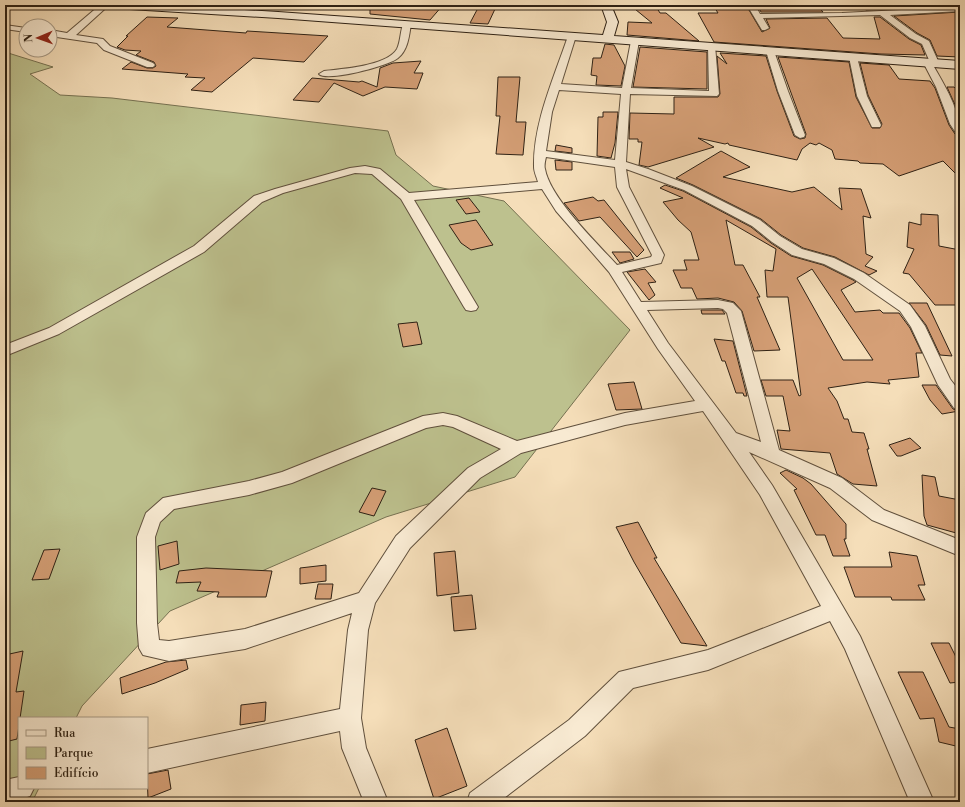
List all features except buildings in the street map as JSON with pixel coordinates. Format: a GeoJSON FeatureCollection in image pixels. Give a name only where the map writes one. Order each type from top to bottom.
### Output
{"type":"FeatureCollection","features":[{"type":"Feature","properties":{"kind":"main road"},"geometry":{"type":"LineString","coordinates":[[113,5],[230,8],[407,24],[960,65]]}},
{"type":"Feature","properties":{"kind":"main road"},"geometry":{"type":"LineString","coordinates":[[606,5],[613,16],[612,28],[607,39]]}},
{"type":"Feature","properties":{"kind":"street"},"geometry":{"type":"LineString","coordinates":[[69,36],[105,5]]}},
{"type":"Feature","properties":{"kind":"street"},"geometry":{"type":"LineString","coordinates":[[751,5],[765,28]]}},
{"type":"Feature","properties":{"kind":"street"},"geometry":{"type":"LineString","coordinates":[[828,5],[842,15]]}},
{"type":"Feature","properties":{"kind":"street"},"geometry":{"type":"LineString","coordinates":[[759,16],[842,15],[960,9]]}},
{"type":"Feature","properties":{"kind":"street"},"geometry":{"type":"LineString","coordinates":[[882,13],[913,36],[926,43],[931,62],[960,131]]}},
{"type":"Feature","properties":{"kind":"street"},"geometry":{"type":"LineString","coordinates":[[324,74],[375,65],[393,58],[400,52],[407,24]]}},
{"type":"Feature","properties":{"kind":"street"},"geometry":{"type":"LineString","coordinates":[[5,27],[18,29]]}},
{"type":"Feature","properties":{"kind":"street"},"geometry":{"type":"LineString","coordinates":[[58,34],[100,41],[107,48],[150,66]]}},
{"type":"Feature","properties":{"kind":"street"},"geometry":{"type":"LineString","coordinates":[[572,36],[547,112],[540,153],[539,169],[546,185],[560,208],[614,270],[664,346],[707,404],[766,490],[853,643],[922,802]]}},
{"type":"Feature","properties":{"kind":"street"},"geometry":{"type":"LineString","coordinates":[[614,270],[656,260],[658,255],[623,187],[620,164],[626,90],[636,41]]}},
{"type":"Feature","properties":{"kind":"street"},"geometry":{"type":"LineString","coordinates":[[556,87],[714,94],[712,47]]}},
{"type":"Feature","properties":{"kind":"street"},"geometry":{"type":"LineString","coordinates":[[770,51],[783,91],[800,135]]}},
{"type":"Feature","properties":{"kind":"street"},"geometry":{"type":"LineString","coordinates":[[853,57],[862,96],[876,125]]}},
{"type":"Feature","properties":{"kind":"street"},"geometry":{"type":"LineString","coordinates":[[540,153],[620,164],[688,188],[756,223],[776,239],[797,252],[829,261],[859,276],[905,308],[918,326],[943,381],[960,404]]}},
{"type":"Feature","properties":{"kind":"street"},"geometry":{"type":"LineString","coordinates":[[5,351],[54,331],[199,249],[258,200],[279,191],[354,170],[365,169],[376,171],[406,197],[472,307]]}},
{"type":"Feature","properties":{"kind":"street"},"geometry":{"type":"LineString","coordinates":[[406,197],[546,185]]}},
{"type":"Feature","properties":{"kind":"street"},"geometry":{"type":"LineString","coordinates":[[637,306],[718,304],[728,306],[734,311],[772,454]]}},
{"type":"Feature","properties":{"kind":"street"},"geometry":{"type":"LineString","coordinates":[[376,802],[354,748],[350,718],[358,630],[366,600],[403,542],[474,473],[516,448],[625,419],[707,404]]}},
{"type":"Feature","properties":{"kind":"street"},"geometry":{"type":"LineString","coordinates":[[366,600],[245,639],[170,651],[150,648],[147,623],[146,537],[152,518],[169,503],[249,488],[286,478],[423,422],[443,419],[450,420],[516,448]]}},
{"type":"Feature","properties":{"kind":"street"},"geometry":{"type":"LineString","coordinates":[[730,437],[836,483],[878,515],[960,548]]}},
{"type":"Feature","properties":{"kind":"street"},"geometry":{"type":"LineString","coordinates":[[478,802],[577,728],[627,679],[708,660],[835,610]]}},
{"type":"Feature","properties":{"kind":"street"},"geometry":{"type":"LineString","coordinates":[[148,761],[350,718]]}},
{"type":"Feature","properties":{"kind":"street"},"geometry":{"type":"LineString","coordinates":[[5,792],[18,789]]}},
{"type":"Feature","properties":{"kind":"green space"},"geometry":{"type":"Polygon","coordinates":[[[5,52],[18,56],[18,58],[24,58],[53,67],[30,74],[60,95],[112,98],[388,131],[396,155],[433,186],[504,201],[630,330],[515,477],[386,517],[170,611],[82,706],[76,717],[18,717],[18,789],[38,789],[32,802],[5,802],[5,52]]]}}]}
